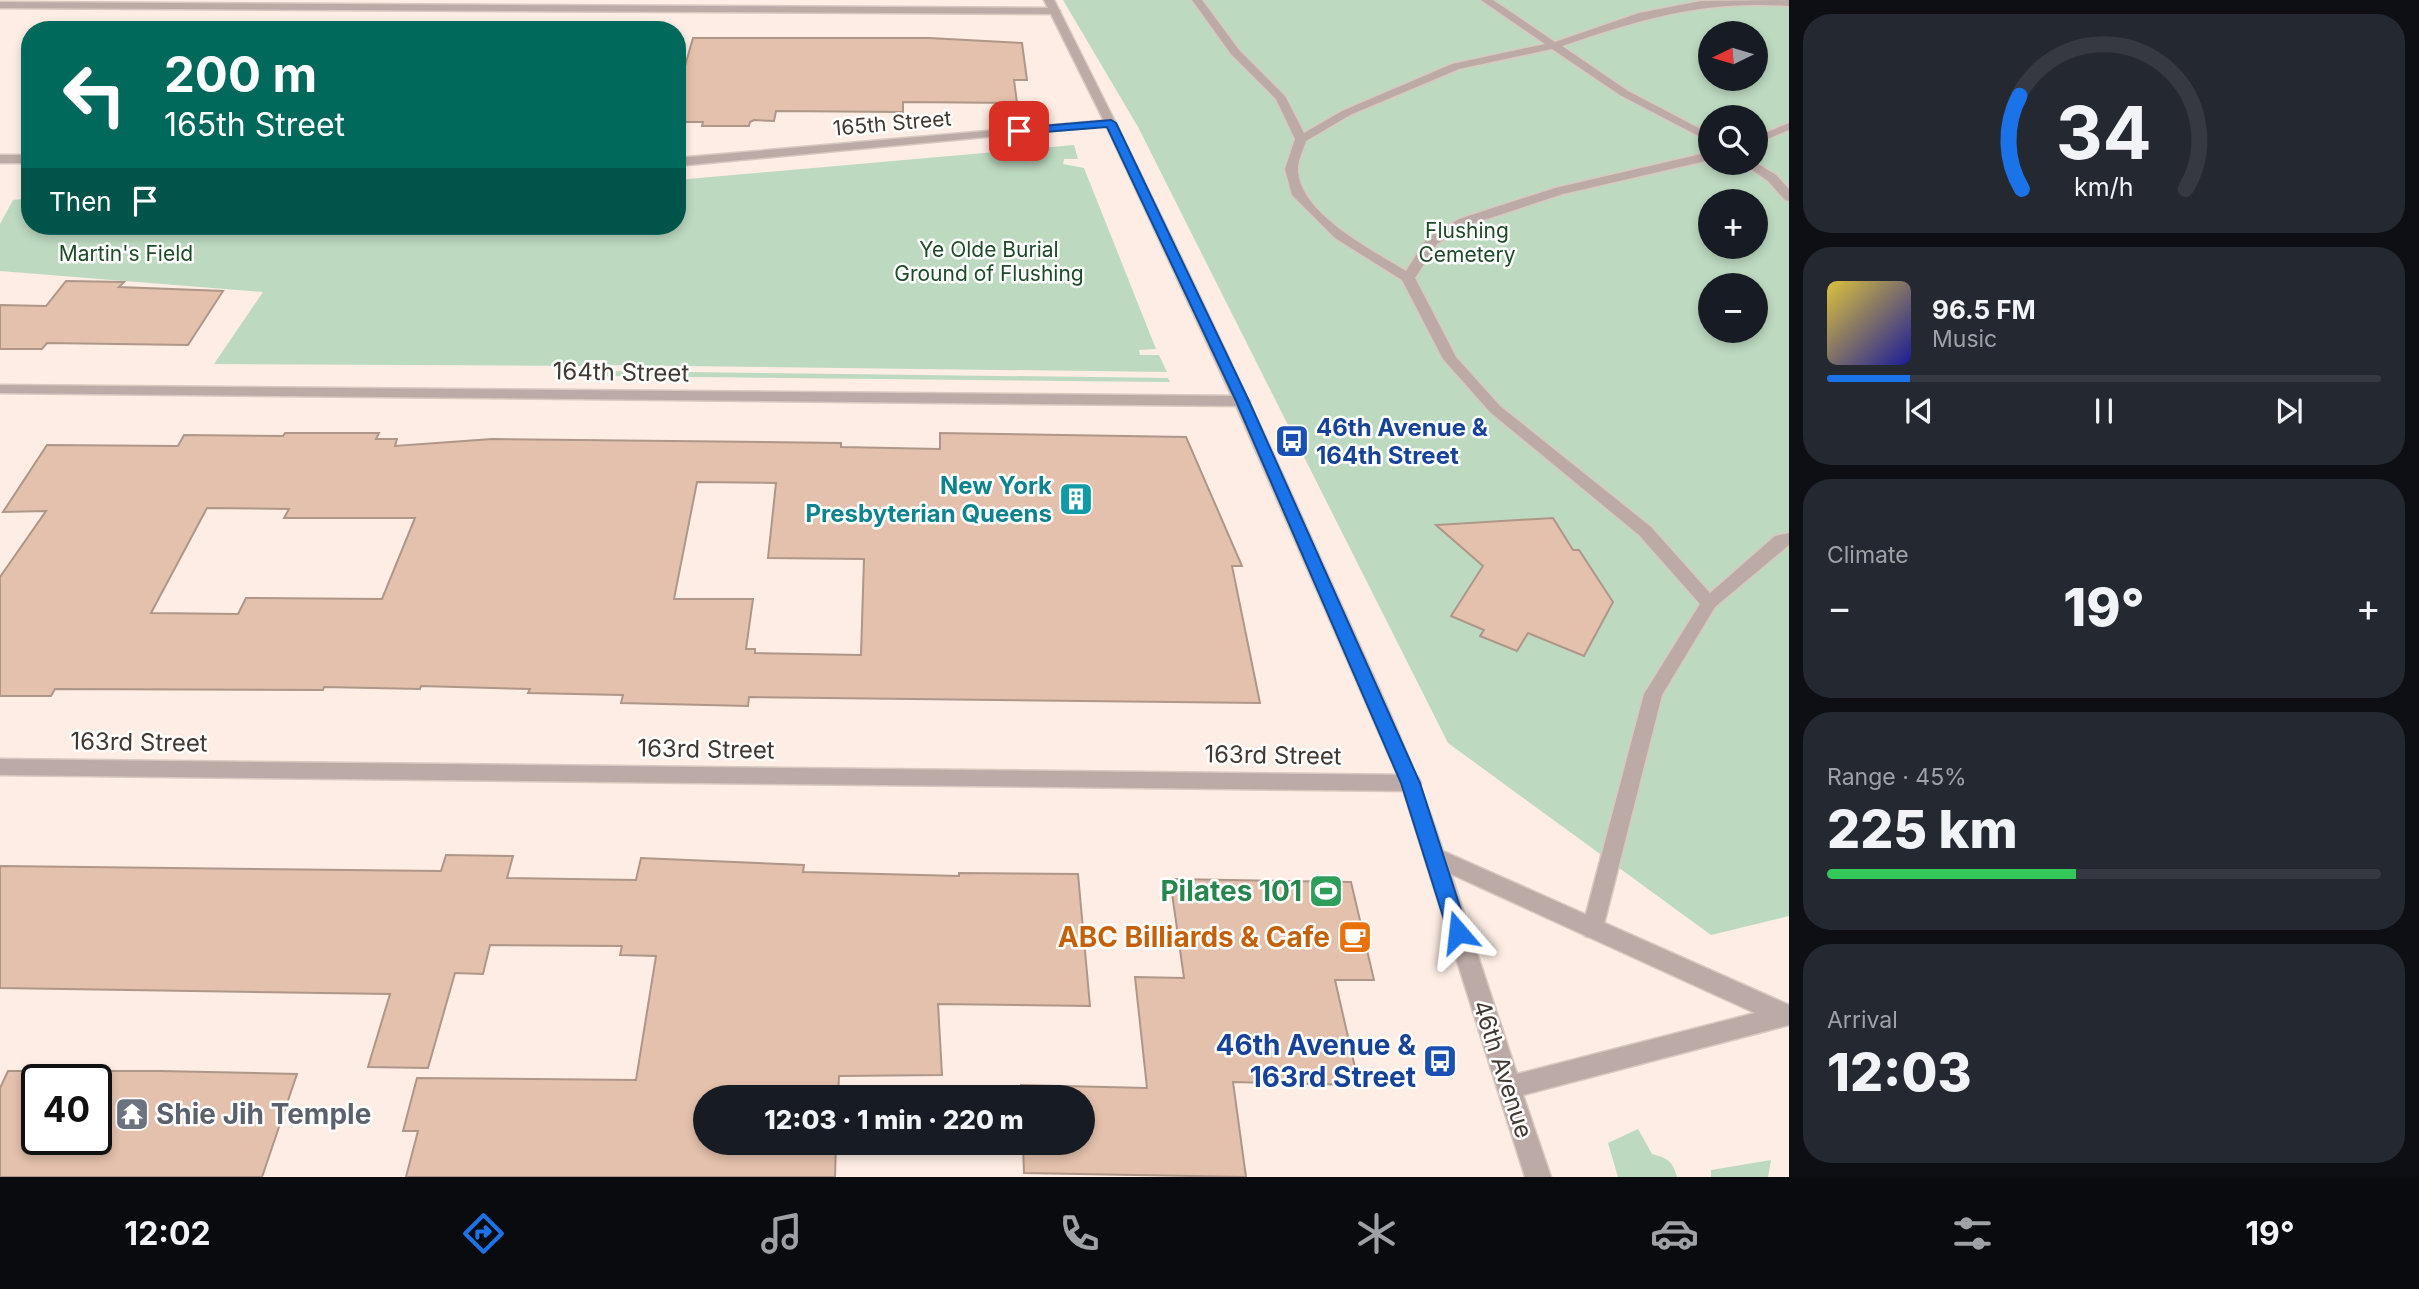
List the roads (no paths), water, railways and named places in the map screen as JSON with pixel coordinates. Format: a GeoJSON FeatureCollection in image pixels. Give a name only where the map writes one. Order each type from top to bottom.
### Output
{"type":"FeatureCollection","features":[{"type":"Feature","properties":{"kind":"street"},"geometry":{"type":"LineString","coordinates":[[1197,0],[1235,52],[1281,98],[1301,139]]}},
{"type":"Feature","properties":{"kind":"street"},"geometry":{"type":"LineString","coordinates":[[1486,0],[1642,104],[1698,133]]}},
{"type":"Feature","properties":{"kind":"street"},"geometry":{"type":"LineString","coordinates":[[1709,603],[1645,531],[1486,399],[1450,359],[1408,278],[1340,235],[1296,192],[1291,169],[1301,139],[1346,113],[1456,65],[1552,46],[1643,15],[1701,4],[1766,1],[1789,3]]}},
{"type":"Feature","properties":{"kind":"street"},"geometry":{"type":"LineString","coordinates":[[0,5],[1052,6]]}},
{"type":"Feature","properties":{"kind":"street","name":"46th Avenue"},"geometry":{"type":"LineString","coordinates":[[1052,6],[1111,123],[1242,401],[1410,783],[1538,1177]]}},
{"type":"Feature","properties":{"kind":"street","name":"165th Street"},"geometry":{"type":"LineString","coordinates":[[686,161],[1111,123]]}},
{"type":"Feature","properties":{"kind":"street"},"geometry":{"type":"LineString","coordinates":[[1768,135],[1789,126]]}},
{"type":"Feature","properties":{"kind":"street"},"geometry":{"type":"LineString","coordinates":[[0,159],[21,159]]}},
{"type":"Feature","properties":{"kind":"street"},"geometry":{"type":"LineString","coordinates":[[1408,278],[1432,241],[1464,222],[1559,191],[1698,159]]}},
{"type":"Feature","properties":{"kind":"street"},"geometry":{"type":"LineString","coordinates":[[1767,175],[1788,195]]}},
{"type":"Feature","properties":{"kind":"street","name":"164th Street"},"geometry":{"type":"LineString","coordinates":[[0,389],[1242,401]]}},
{"type":"Feature","properties":{"kind":"street"},"geometry":{"type":"LineString","coordinates":[[1593,929],[1653,694],[1709,603],[1785,539],[1789,522]]}},
{"type":"Feature","properties":{"kind":"street","name":"163rd Street"},"geometry":{"type":"LineString","coordinates":[[0,767],[1410,783]]}},
{"type":"Feature","properties":{"kind":"street"},"geometry":{"type":"LineString","coordinates":[[1435,857],[1788,1016]]}},
{"type":"Feature","properties":{"kind":"street"},"geometry":{"type":"LineString","coordinates":[[1509,1087],[1788,1016]]}},
{"type":"Feature","properties":{"kind":"place","name":"46th Avenue & 164th Street"},"geometry":{"type":"Point","coordinates":[1292,441]}},
{"type":"Feature","properties":{"kind":"place","name":"New York Presbyterian Queens"},"geometry":{"type":"Point","coordinates":[1076,499]}},
{"type":"Feature","properties":{"kind":"place","name":"Pilates 101"},"geometry":{"type":"Point","coordinates":[1326,891]}},
{"type":"Feature","properties":{"kind":"place","name":"ABC Billiards & Cafe"},"geometry":{"type":"Point","coordinates":[1355,937]}},
{"type":"Feature","properties":{"kind":"place","name":"46th Avenue & 163rd Street"},"geometry":{"type":"Point","coordinates":[1440,1061]}},
{"type":"Feature","properties":{"kind":"place","name":"Shie Jih Temple"},"geometry":{"type":"Point","coordinates":[132,1114]}},
{"type":"Feature","properties":{"kind":"park label","name":"Flushing Cemetery"},"geometry":{"type":"Point","coordinates":[1467,242]}},
{"type":"Feature","properties":{"kind":"park label","name":"Martin's Field"},"geometry":{"type":"Point","coordinates":[126,253]}},
{"type":"Feature","properties":{"kind":"park label","name":"Ye Olde Burial Ground of Flushing"},"geometry":{"type":"Point","coordinates":[989,261]}}]}
